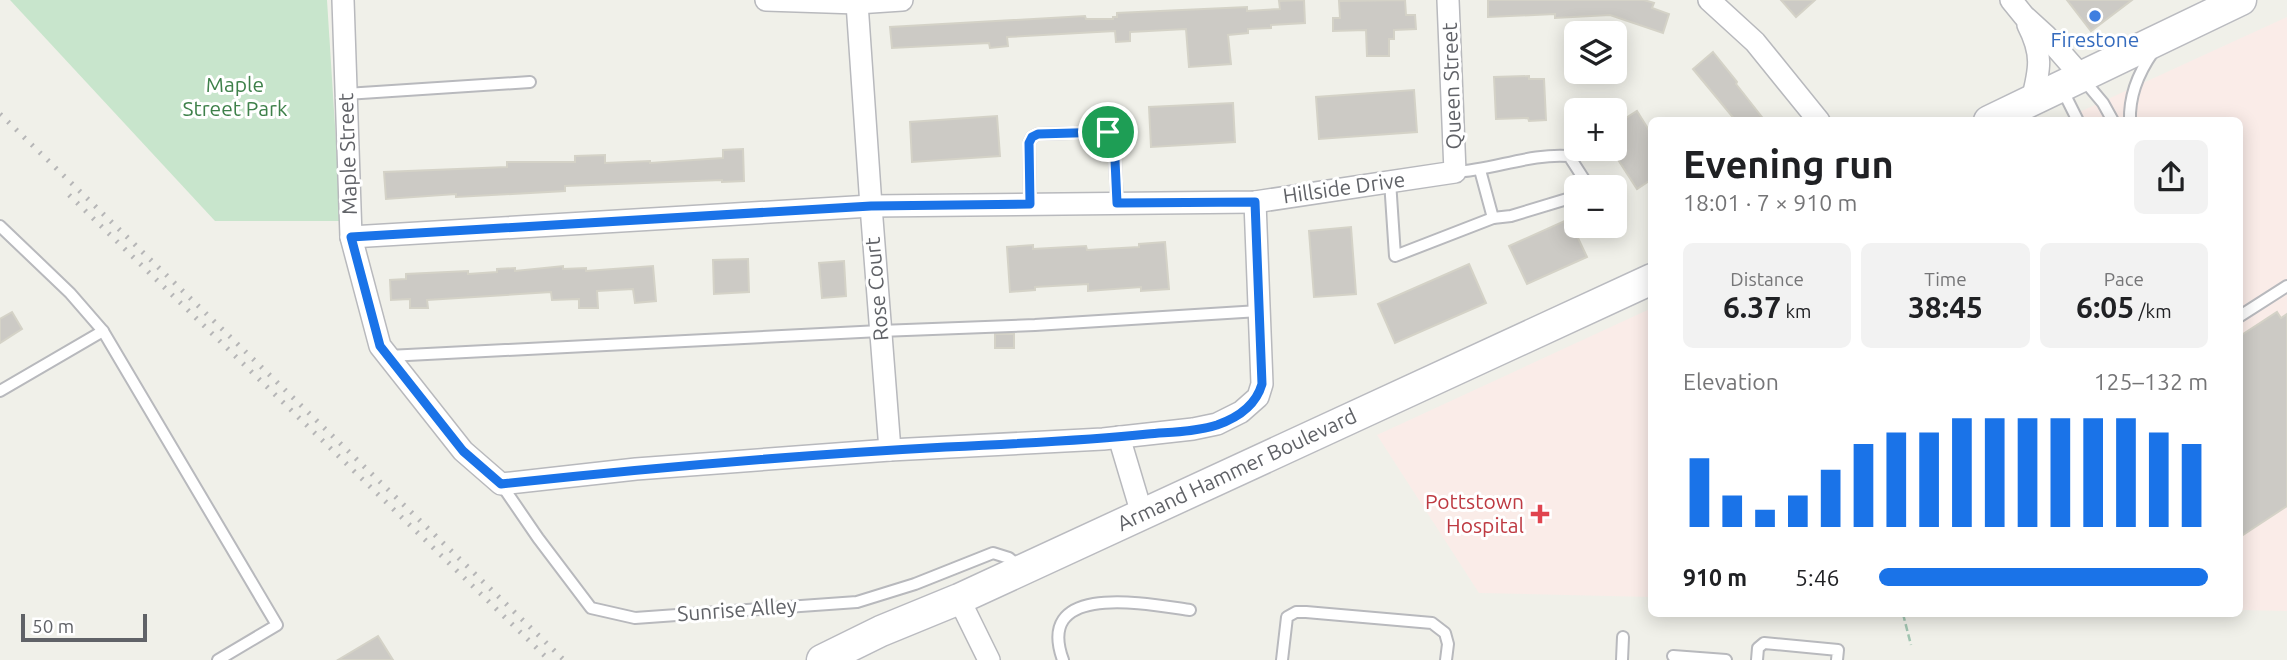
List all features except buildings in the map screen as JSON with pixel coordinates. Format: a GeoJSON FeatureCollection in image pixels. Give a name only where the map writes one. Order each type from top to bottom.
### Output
{"type":"FeatureCollection","features":[{"type":"Feature","properties":{"kind":"street","name":"Maple Street"},"geometry":{"type":"LineString","coordinates":[[343,0],[351,237],[384,351]]}},
{"type":"Feature","properties":{"kind":"street"},"geometry":{"type":"LineString","coordinates":[[766,0],[857,3],[902,0]]}},
{"type":"Feature","properties":{"kind":"street","name":"Queen Street"},"geometry":{"type":"LineString","coordinates":[[1448,0],[1455,172]]}},
{"type":"Feature","properties":{"kind":"street"},"geometry":{"type":"LineString","coordinates":[[1709,0],[1755,42],[1816,117]]}},
{"type":"Feature","properties":{"kind":"street"},"geometry":{"type":"LineString","coordinates":[[2002,117],[2032,100],[2241,0]]}},
{"type":"Feature","properties":{"kind":"street","name":"Rose Court"},"geometry":{"type":"LineString","coordinates":[[857,3],[890,450]]}},
{"type":"Feature","properties":{"kind":"street"},"geometry":{"type":"LineString","coordinates":[[2018,8],[2046,36],[2071,82]]}},
{"type":"Feature","properties":{"kind":"street"},"geometry":{"type":"LineString","coordinates":[[2018,8],[2039,52],[2039,72],[2032,100]]}},
{"type":"Feature","properties":{"kind":"street","name":"Hillside Drive"},"geometry":{"type":"LineString","coordinates":[[351,237],[871,206],[1255,202],[1455,172]]}},
{"type":"Feature","properties":{"kind":"street"},"geometry":{"type":"LineString","coordinates":[[384,351],[463,451],[501,484],[636,469],[890,450],[1119,437],[1217,425],[1251,405],[1258,397],[1262,384],[1255,202]]}},
{"type":"Feature","properties":{"kind":"street","name":"Armand Hammer Boulevard"},"geometry":{"type":"LineString","coordinates":[[822,660],[1648,281]]}},
{"type":"Feature","properties":{"kind":"street"},"geometry":{"type":"LineString","coordinates":[[1119,437],[1142,514]]}},
{"type":"Feature","properties":{"kind":"street"},"geometry":{"type":"LineString","coordinates":[[959,599],[989,660]]}},
{"type":"Feature","properties":{"kind":"lane"},"geometry":{"type":"LineString","coordinates":[[2130,117],[2129,108],[2139,75],[2166,35]]}},
{"type":"Feature","properties":{"kind":"lane"},"geometry":{"type":"LineString","coordinates":[[346,94],[530,82]]}},
{"type":"Feature","properties":{"kind":"lane"},"geometry":{"type":"LineString","coordinates":[[2071,82],[2077,117]]}},
{"type":"Feature","properties":{"kind":"lane"},"geometry":{"type":"LineString","coordinates":[[2071,82],[2103,103],[2111,117]]}},
{"type":"Feature","properties":{"kind":"lane"},"geometry":{"type":"LineString","coordinates":[[1030,204],[1029,143],[1032,137],[1038,134],[1108,132],[1114,139],[1117,203]]}},
{"type":"Feature","properties":{"kind":"lane"},"geometry":{"type":"LineString","coordinates":[[1455,172],[1480,170],[1552,155],[1569,156],[1581,175]]}},
{"type":"Feature","properties":{"kind":"lane"},"geometry":{"type":"LineString","coordinates":[[1480,170],[1493,218]]}},
{"type":"Feature","properties":{"kind":"lane"},"geometry":{"type":"LineString","coordinates":[[1390,181],[1395,256],[1493,218],[1511,216],[1564,201]]}},
{"type":"Feature","properties":{"kind":"lane"},"geometry":{"type":"LineString","coordinates":[[0,226],[71,293],[103,331],[277,625],[218,660]]}},
{"type":"Feature","properties":{"kind":"lane"},"geometry":{"type":"LineString","coordinates":[[2243,314],[2287,286]]}},
{"type":"Feature","properties":{"kind":"lane"},"geometry":{"type":"LineString","coordinates":[[384,351],[1035,325],[1259,311]]}},
{"type":"Feature","properties":{"kind":"lane"},"geometry":{"type":"LineString","coordinates":[[0,391],[103,331]]}},
{"type":"Feature","properties":{"kind":"lane","name":"Sunrise Alley"},"geometry":{"type":"LineString","coordinates":[[501,484],[591,608],[635,618],[857,601],[915,584],[993,553],[1009,558],[1023,570]]}},
{"type":"Feature","properties":{"kind":"lane"},"geometry":{"type":"LineString","coordinates":[[1063,660],[1058,648],[1061,621],[1087,605],[1109,601],[1190,610]]}},
{"type":"Feature","properties":{"kind":"lane"},"geometry":{"type":"LineString","coordinates":[[1289,660],[1282,660],[1287,617],[1296,612],[1432,623],[1446,633],[1446,660]]}},
{"type":"Feature","properties":{"kind":"lane"},"geometry":{"type":"LineString","coordinates":[[1622,660],[1623,637]]}},
{"type":"Feature","properties":{"kind":"lane"},"geometry":{"type":"LineString","coordinates":[[1757,660],[1758,648],[1763,643],[1838,650],[1837,660]]}},
{"type":"Feature","properties":{"kind":"lane"},"geometry":{"type":"LineString","coordinates":[[1673,656],[1726,660]]}},
{"type":"Feature","properties":{"kind":"path"},"geometry":{"type":"LineString","coordinates":[[1904,617],[1911,645]]}},
{"type":"Feature","properties":{"kind":"shaded area"},"geometry":{"type":"Polygon","coordinates":[[[2287,17],[2287,611],[2243,610],[2243,117],[2069,117],[2287,17]]]}},
{"type":"Feature","properties":{"kind":"shaded area","name":"Pottstown Hospital"},"geometry":{"type":"Polygon","coordinates":[[[1648,310],[1648,597],[1479,593],[1377,435],[1648,310]]]}},
{"type":"Feature","properties":{"kind":"green space","name":"Maple Street Park"},"geometry":{"type":"Polygon","coordinates":[[[10,0],[327,0],[341,221],[215,221],[10,0]]]}},
{"type":"Feature","properties":{"kind":"railway"},"geometry":{"type":"LineString","coordinates":[[0,114],[564,660]]}},
{"type":"Feature","properties":{"kind":"railway"},"geometry":{"type":"LineString","coordinates":[[69,195],[549,660]]}},
{"type":"Feature","properties":{"kind":"place","name":"Firestone"},"geometry":{"type":"Point","coordinates":[2095,16]}},
{"type":"Feature","properties":{"kind":"place","name":"Pottstown Hospital"},"geometry":{"type":"Point","coordinates":[1540,514]}},
{"type":"Feature","properties":{"kind":"route"},"geometry":{"type":"LineString","coordinates":[[1108,132],[1114,139],[1117,203],[1255,202],[1262,384],[1258,397],[1251,405],[1217,425],[1103,439],[890,450],[636,469],[501,484],[463,451],[380,346],[351,237],[871,206],[1030,204],[1029,143],[1032,137],[1038,134],[1108,132]]}}]}
